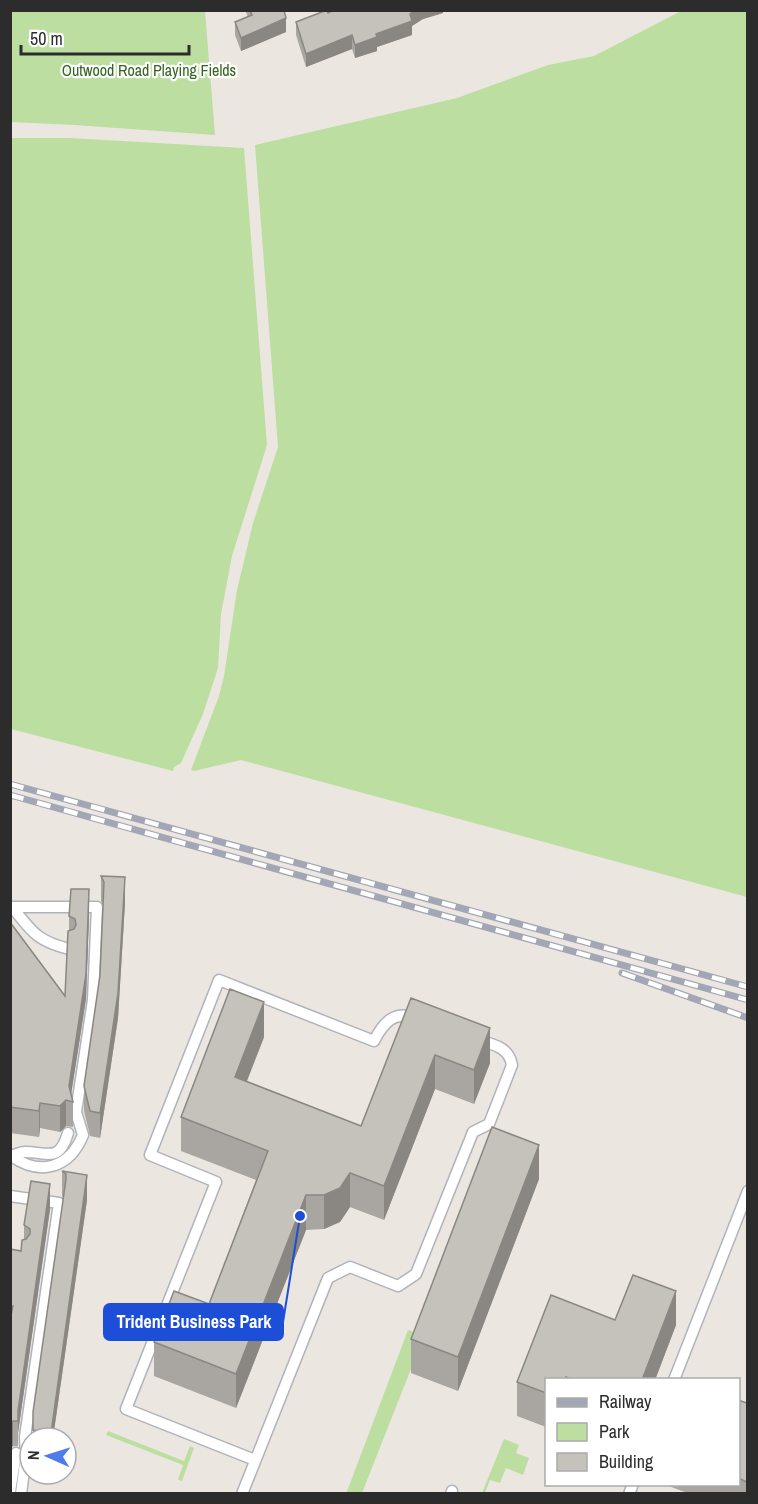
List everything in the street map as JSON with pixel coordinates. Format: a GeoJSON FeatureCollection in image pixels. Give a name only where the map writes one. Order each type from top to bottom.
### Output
{"type":"FeatureCollection","features":[{"type":"Feature","properties":{"kind":"lane"},"geometry":{"type":"LineString","coordinates":[[11,1156],[21,1163],[50,1167],[63,1163],[72,1155],[83,1135],[76,1113],[93,1000],[97,907],[12,908]]}},
{"type":"Feature","properties":{"kind":"lane"},"geometry":{"type":"LineString","coordinates":[[12,908],[33,933],[48,943],[69,949]]}},
{"type":"Feature","properties":{"kind":"lane"},"geometry":{"type":"LineString","coordinates":[[255,1460],[126,1409],[216,1182],[150,1155],[219,980],[374,1041],[382,1026],[398,1016],[408,1015],[429,1022]]}},
{"type":"Feature","properties":{"kind":"lane"},"geometry":{"type":"LineString","coordinates":[[242,1494],[328,1278],[350,1267],[398,1286],[416,1274],[473,1132],[489,1124],[512,1065],[510,1056],[503,1048],[471,1037]]}},
{"type":"Feature","properties":{"kind":"lane"},"geometry":{"type":"LineString","coordinates":[[11,1156],[24,1152],[55,1154],[65,1142],[68,1133]]}},
{"type":"Feature","properties":{"kind":"lane"},"geometry":{"type":"LineString","coordinates":[[675,1378],[747,1191]]}},
{"type":"Feature","properties":{"kind":"lane"},"geometry":{"type":"LineString","coordinates":[[10,1196],[59,1203],[25,1437],[26,1455],[21,1494]]}},
{"type":"Feature","properties":{"kind":"lane"},"geometry":{"type":"LineString","coordinates":[[10,1492],[16,1453]]}},
{"type":"Feature","properties":{"kind":"green space","name":"Outwood Road Playing Fields"},"geometry":{"type":"Polygon","coordinates":[[[11,10],[205,11],[215,135],[11,122],[11,10]]]}},
{"type":"Feature","properties":{"kind":"green space"},"geometry":{"type":"Polygon","coordinates":[[[681,11],[747,11],[747,897],[241,760],[191,770],[219,696],[237,590],[253,523],[278,447],[255,145],[457,98],[548,65],[594,56],[681,11]]]}},
{"type":"Feature","properties":{"kind":"green space"},"geometry":{"type":"Polygon","coordinates":[[[11,138],[70,138],[244,148],[267,445],[232,556],[221,614],[218,668],[203,714],[181,763],[174,767],[173,771],[11,729],[11,138]]]}},
{"type":"Feature","properties":{"kind":"green space"},"geometry":{"type":"Polygon","coordinates":[[[408,1330],[424,1336],[362,1493],[346,1494],[408,1330]]]}},
{"type":"Feature","properties":{"kind":"green space"},"geometry":{"type":"Polygon","coordinates":[[[108,1431],[184,1461],[190,1446],[194,1448],[182,1481],[178,1480],[183,1465],[106,1435],[108,1431]]]}},
{"type":"Feature","properties":{"kind":"green space"},"geometry":{"type":"Polygon","coordinates":[[[504,1439],[519,1445],[516,1453],[529,1458],[523,1475],[506,1468],[500,1483],[490,1480],[485,1493],[482,1493],[504,1439]]]}},
{"type":"Feature","properties":{"kind":"building"},"geometry":{"type":"Polygon","coordinates":[[[250,10],[284,10],[286,18],[241,38],[235,22],[252,15],[250,10]]]}},
{"type":"Feature","properties":{"kind":"building"},"geometry":{"type":"Polygon","coordinates":[[[327,10],[328,13],[334,10],[415,10],[410,14],[412,21],[376,34],[377,37],[355,45],[352,35],[306,54],[296,22],[327,10]]]}},
{"type":"Feature","properties":{"kind":"building"},"geometry":{"type":"Polygon","coordinates":[[[101,876],[125,877],[118,993],[100,1113],[90,1111],[84,1086],[100,975],[104,882],[101,876]]]}},
{"type":"Feature","properties":{"kind":"building"},"geometry":{"type":"Polygon","coordinates":[[[71,889],[89,889],[86,974],[69,1086],[73,1102],[66,1100],[60,1106],[40,1103],[39,1111],[10,1107],[10,922],[65,996],[68,931],[74,929],[76,925],[75,919],[69,916],[71,889]]]}},
{"type":"Feature","properties":{"kind":"building"},"geometry":{"type":"Polygon","coordinates":[[[230,989],[264,1002],[235,1077],[361,1126],[411,998],[490,1028],[474,1070],[435,1055],[384,1186],[350,1173],[340,1188],[324,1195],[306,1195],[236,1374],[154,1342],[174,1291],[209,1304],[268,1151],[181,1117],[230,989]]]}},
{"type":"Feature","properties":{"kind":"building"},"geometry":{"type":"Polygon","coordinates":[[[492,1127],[539,1145],[458,1357],[411,1339],[492,1127]]]}},
{"type":"Feature","properties":{"kind":"building"},"geometry":{"type":"Polygon","coordinates":[[[62,1171],[87,1175],[52,1426],[33,1426],[33,1412],[66,1174],[62,1171]]]}},
{"type":"Feature","properties":{"kind":"building"},"geometry":{"type":"Polygon","coordinates":[[[31,1181],[50,1184],[18,1421],[10,1424],[10,1320],[13,1306],[10,1306],[10,1249],[21,1251],[22,1240],[30,1234],[30,1229],[24,1225],[31,1181]]]}},
{"type":"Feature","properties":{"kind":"building"},"geometry":{"type":"Polygon","coordinates":[[[633,1275],[676,1291],[643,1378],[545,1378],[545,1393],[517,1382],[551,1295],[615,1320],[633,1275]]]}},
{"type":"Feature","properties":{"kind":"building"},"geometry":{"type":"Polygon","coordinates":[[[740,1401],[747,1403],[747,1482],[740,1479],[740,1401]]]}},
{"type":"Feature","properties":{"kind":"railway"},"geometry":{"type":"LineString","coordinates":[[10,784],[748,987]]}},
{"type":"Feature","properties":{"kind":"railway"},"geometry":{"type":"LineString","coordinates":[[10,795],[748,1000]]}},
{"type":"Feature","properties":{"kind":"railway"},"geometry":{"type":"LineString","coordinates":[[622,973],[748,1018]]}},
{"type":"Feature","properties":{"kind":"place","name":"Trident Business Park"},"geometry":{"type":"Point","coordinates":[300,1216]}}]}
